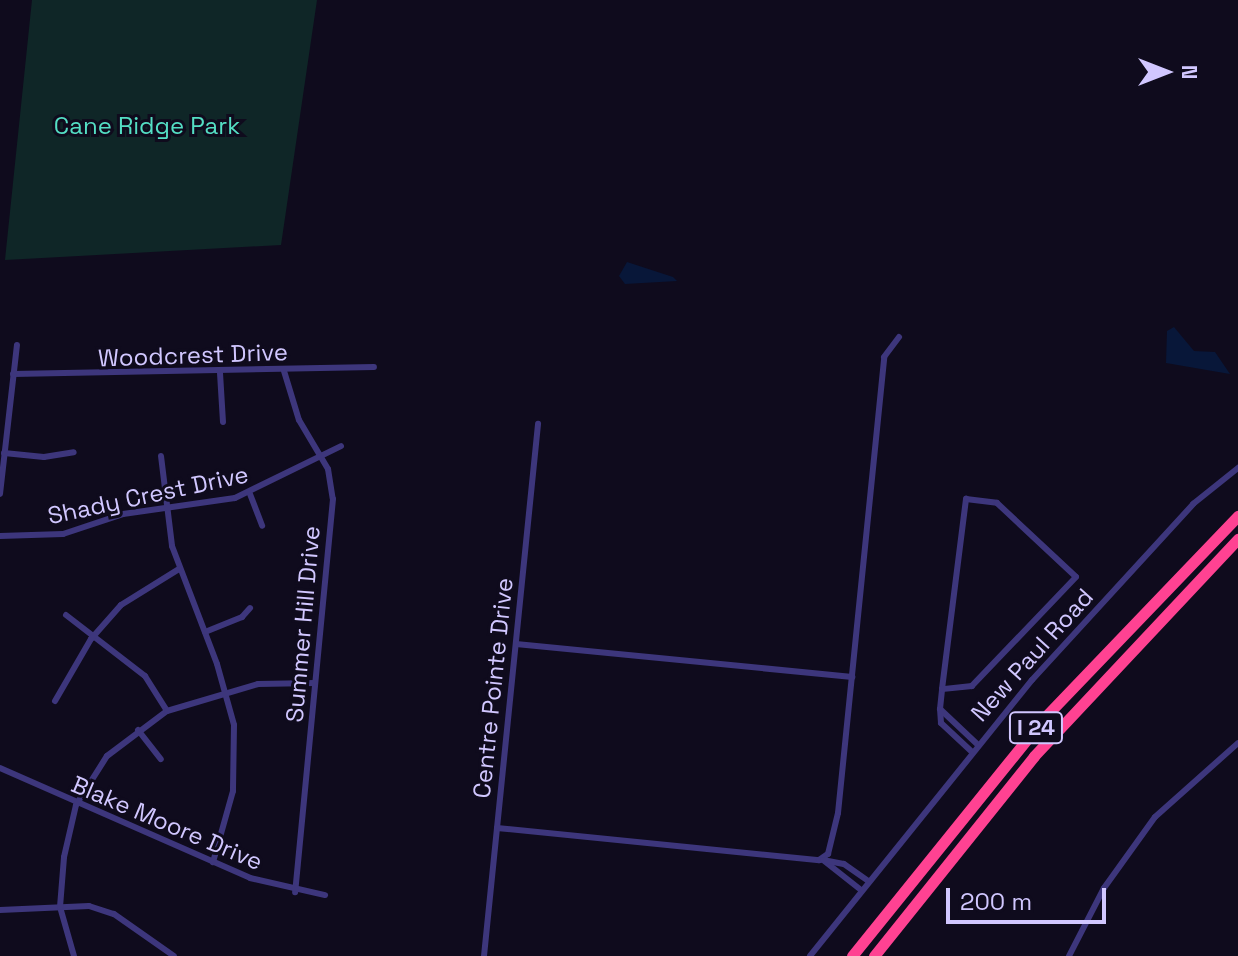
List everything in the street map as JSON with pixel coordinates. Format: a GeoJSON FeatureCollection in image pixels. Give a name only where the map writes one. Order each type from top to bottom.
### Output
{"type":"FeatureCollection","features":[{"type":"Feature","properties":{"kind":"highway","name":"I 24"},"geometry":{"type":"LineString","coordinates":[[852,956],[1045,717],[1238,516]]}},
{"type":"Feature","properties":{"kind":"highway","name":"I 24"},"geometry":{"type":"LineString","coordinates":[[876,956],[1081,702],[1238,539]]}},
{"type":"Feature","properties":{"kind":"street"},"geometry":{"type":"LineString","coordinates":[[823,860],[832,848],[838,813],[884,357],[899,337]]}},
{"type":"Feature","properties":{"kind":"street"},"geometry":{"type":"LineString","coordinates":[[0,494],[17,345]]}},
{"type":"Feature","properties":{"kind":"street","name":"Woodcrest Drive"},"geometry":{"type":"LineString","coordinates":[[13,374],[220,373],[374,367]]}},
{"type":"Feature","properties":{"kind":"street","name":"Summer Hill Drive"},"geometry":{"type":"LineString","coordinates":[[284,371],[299,420],[322,458],[333,499],[295,892]]}},
{"type":"Feature","properties":{"kind":"street"},"geometry":{"type":"LineString","coordinates":[[220,373],[223,422]]}},
{"type":"Feature","properties":{"kind":"street","name":"Centre Pointe Drive"},"geometry":{"type":"LineString","coordinates":[[484,956],[538,424]]}},
{"type":"Feature","properties":{"kind":"street","name":"Shady Crest Drive"},"geometry":{"type":"LineString","coordinates":[[0,536],[63,534],[123,514],[250,494],[341,446]]}},
{"type":"Feature","properties":{"kind":"street"},"geometry":{"type":"LineString","coordinates":[[4,453],[44,457],[74,452]]}},
{"type":"Feature","properties":{"kind":"street"},"geometry":{"type":"LineString","coordinates":[[161,456],[179,569],[205,632],[234,725],[236,765],[229,815],[213,862]]}},
{"type":"Feature","properties":{"kind":"street","name":"New Paul Road"},"geometry":{"type":"LineString","coordinates":[[810,956],[977,744],[1186,511],[1238,468]]}},
{"type":"Feature","properties":{"kind":"street"},"geometry":{"type":"LineString","coordinates":[[250,494],[262,526]]}},
{"type":"Feature","properties":{"kind":"street"},"geometry":{"type":"LineString","coordinates":[[942,689],[972,686],[1076,577],[997,503],[966,499],[942,689],[940,709],[971,751]]}},
{"type":"Feature","properties":{"kind":"street"},"geometry":{"type":"LineString","coordinates":[[55,701],[91,639],[137,592],[179,569]]}},
{"type":"Feature","properties":{"kind":"street"},"geometry":{"type":"LineString","coordinates":[[205,632],[242,617],[250,608]]}},
{"type":"Feature","properties":{"kind":"street"},"geometry":{"type":"LineString","coordinates":[[66,615],[91,639],[145,676],[167,711]]}},
{"type":"Feature","properties":{"kind":"street"},"geometry":{"type":"LineString","coordinates":[[516,644],[852,677]]}},
{"type":"Feature","properties":{"kind":"street"},"geometry":{"type":"LineString","coordinates":[[74,956],[60,907],[76,805],[95,770],[138,730],[167,711],[225,692],[279,680],[315,683]]}},
{"type":"Feature","properties":{"kind":"street"},"geometry":{"type":"LineString","coordinates":[[138,730],[161,759]]}},
{"type":"Feature","properties":{"kind":"street"},"geometry":{"type":"LineString","coordinates":[[957,732],[977,744]]}},
{"type":"Feature","properties":{"kind":"street"},"geometry":{"type":"LineString","coordinates":[[1069,956],[1104,888],[1160,810],[1238,743]]}},
{"type":"Feature","properties":{"kind":"street","name":"Blake Moore Drive"},"geometry":{"type":"LineString","coordinates":[[0,768],[76,805],[213,862],[295,892],[325,895]]}},
{"type":"Feature","properties":{"kind":"street"},"geometry":{"type":"LineString","coordinates":[[497,828],[823,860],[844,864],[868,881]]}},
{"type":"Feature","properties":{"kind":"street"},"geometry":{"type":"LineString","coordinates":[[823,860],[861,890]]}},
{"type":"Feature","properties":{"kind":"street"},"geometry":{"type":"LineString","coordinates":[[0,910],[60,907],[114,914],[174,956]]}},
{"type":"Feature","properties":{"kind":"green space","name":"Cane Ridge Park"},"geometry":{"type":"Polygon","coordinates":[[[32,0],[317,0],[281,245],[5,260],[32,0]]]}},
{"type":"Feature","properties":{"kind":"water"},"geometry":{"type":"Polygon","coordinates":[[[627,262],[677,281],[625,284],[619,276],[627,262]]]}},
{"type":"Feature","properties":{"kind":"water"},"geometry":{"type":"Polygon","coordinates":[[[1174,327],[1194,351],[1215,352],[1230,374],[1166,363],[1167,331],[1174,327]]]}}]}
